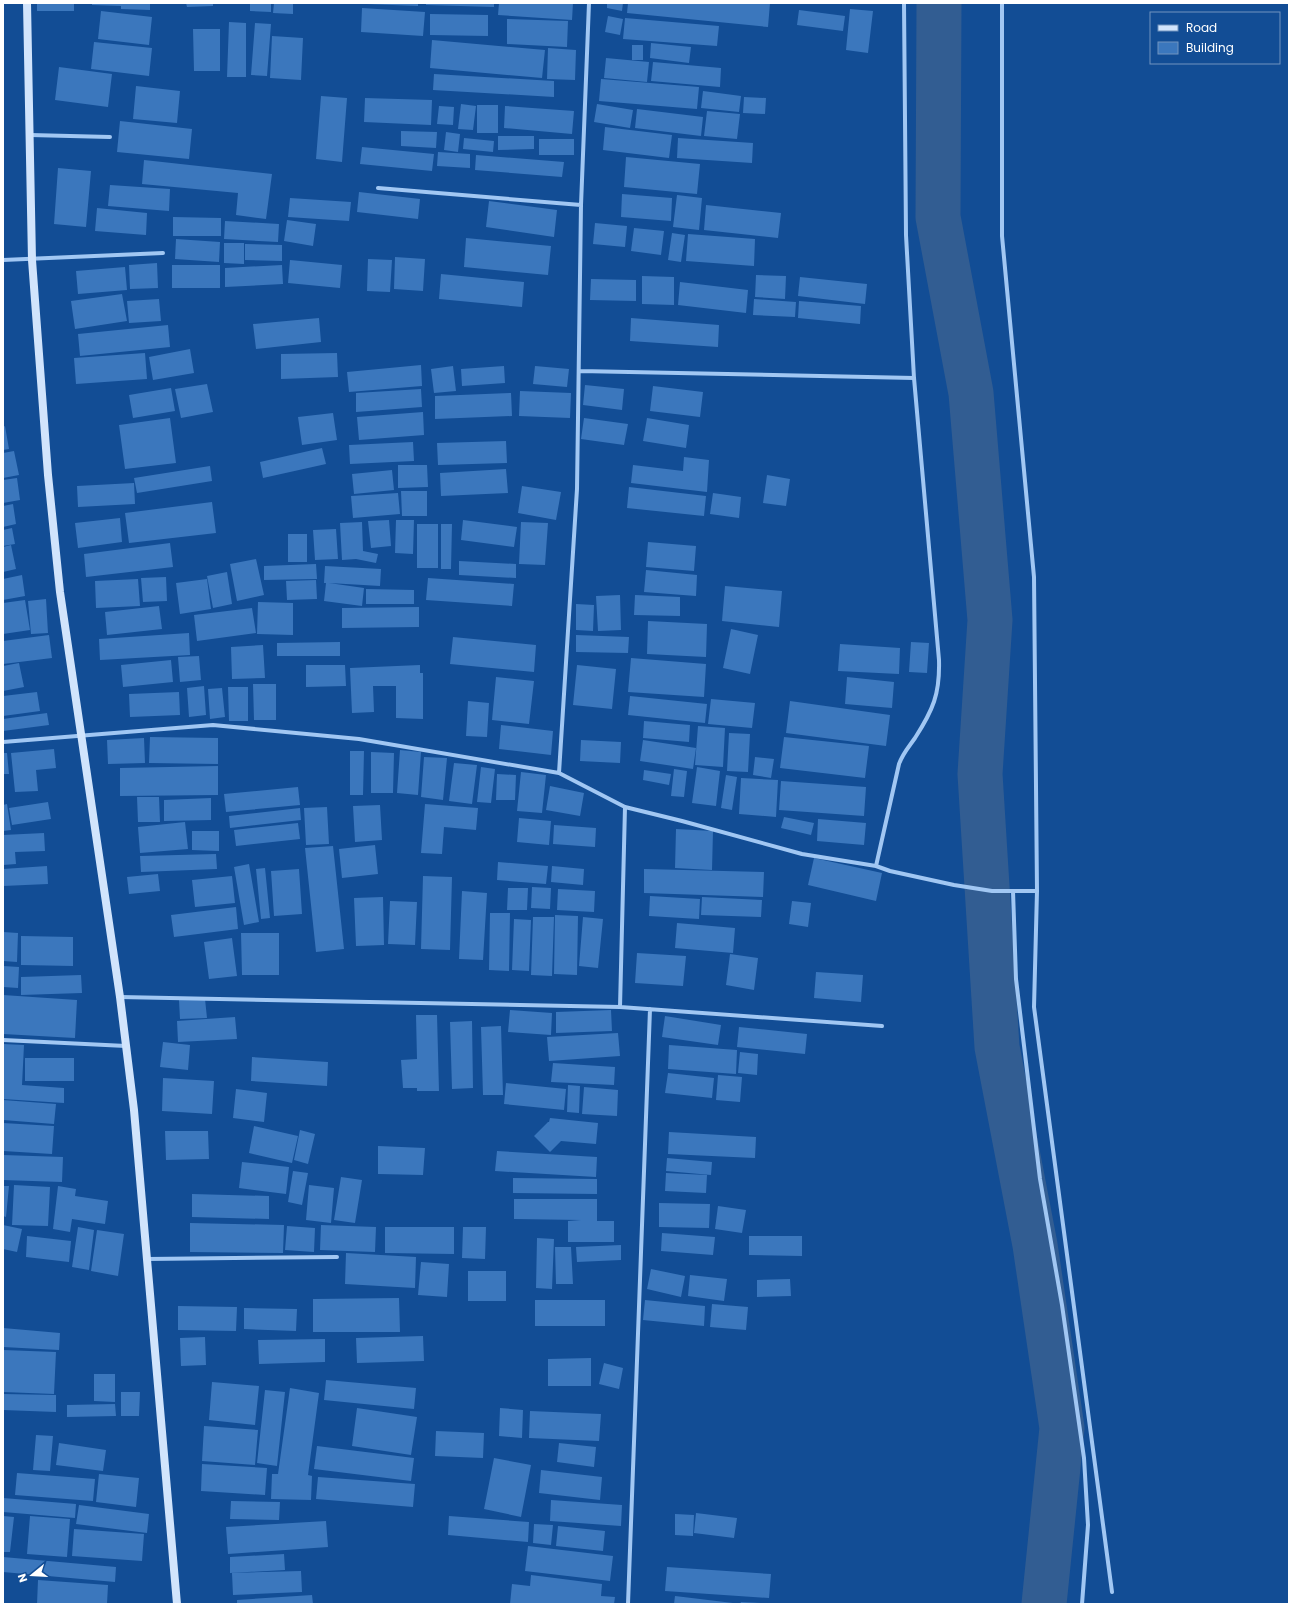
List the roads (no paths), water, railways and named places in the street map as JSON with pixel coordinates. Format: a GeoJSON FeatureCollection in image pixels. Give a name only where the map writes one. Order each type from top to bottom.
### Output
{"type":"FeatureCollection","features":[{"type":"Feature","properties":{"kind":"street"},"geometry":{"type":"LineString","coordinates":[[27,3],[32,260],[39,378],[59,584],[120,997],[134,1110],[177,1604]]}},
{"type":"Feature","properties":{"kind":"street"},"geometry":{"type":"LineString","coordinates":[[559,773],[577,489],[580,371],[581,205],[590,3]]}},
{"type":"Feature","properties":{"kind":"street"},"geometry":{"type":"LineString","coordinates":[[876,866],[899,764],[905,750],[914,739],[934,703],[940,683],[914,378],[906,235],[904,3]]}},
{"type":"Feature","properties":{"kind":"street"},"geometry":{"type":"LineString","coordinates":[[1002,3],[1002,236],[1034,577],[1037,891],[1034,1007],[1112,1592]]}},
{"type":"Feature","properties":{"kind":"street"},"geometry":{"type":"LineString","coordinates":[[30,135],[110,137]]}},
{"type":"Feature","properties":{"kind":"street"},"geometry":{"type":"LineString","coordinates":[[378,188],[581,205]]}},
{"type":"Feature","properties":{"kind":"street"},"geometry":{"type":"LineString","coordinates":[[3,260],[32,260],[163,253]]}},
{"type":"Feature","properties":{"kind":"street"},"geometry":{"type":"LineString","coordinates":[[580,371],[914,378]]}},
{"type":"Feature","properties":{"kind":"street"},"geometry":{"type":"LineString","coordinates":[[3,742],[213,725],[359,739],[559,773],[625,807],[682,820],[802,854],[876,866],[890,871],[954,886],[992,890],[1037,891]]}},
{"type":"Feature","properties":{"kind":"street"},"geometry":{"type":"LineString","coordinates":[[620,1007],[625,807]]}},
{"type":"Feature","properties":{"kind":"street"},"geometry":{"type":"LineString","coordinates":[[1013,891],[1016,979],[1039,1172],[1062,1305],[1084,1458],[1088,1525],[1082,1604]]}},
{"type":"Feature","properties":{"kind":"street"},"geometry":{"type":"LineString","coordinates":[[120,997],[620,1007],[882,1026]]}},
{"type":"Feature","properties":{"kind":"street"},"geometry":{"type":"LineString","coordinates":[[628,1604],[635,1371],[650,1009]]}},
{"type":"Feature","properties":{"kind":"street"},"geometry":{"type":"LineString","coordinates":[[3,1040],[126,1046]]}},
{"type":"Feature","properties":{"kind":"street"},"geometry":{"type":"LineString","coordinates":[[147,1259],[337,1257]]}},
{"type":"Feature","properties":{"kind":"waterway"},"geometry":{"type":"LineString","coordinates":[[939,3],[938,217],[971,393],[990,620],[980,774],[997,1047],[1035,1245],[1062,1428],[1044,1604]]}}]}
